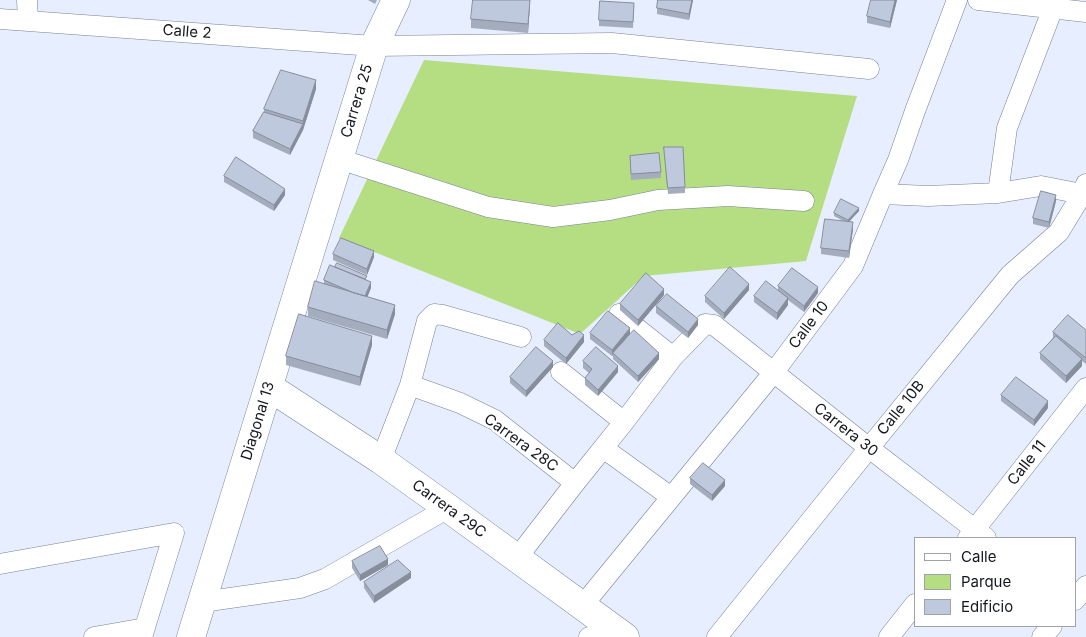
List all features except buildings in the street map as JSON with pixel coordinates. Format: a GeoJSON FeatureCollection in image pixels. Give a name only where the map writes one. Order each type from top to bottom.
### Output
{"type":"FeatureCollection","features":[{"type":"Feature","properties":{"kind":"street"},"geometry":{"type":"LineString","coordinates":[[27,0],[28,21]]}},
{"type":"Feature","properties":{"kind":"street","name":"Carrera 25"},"geometry":{"type":"LineString","coordinates":[[325,204],[374,46],[396,0]]}},
{"type":"Feature","properties":{"kind":"street","name":"Calle 10"},"geometry":{"type":"LineString","coordinates":[[582,605],[774,372],[853,266],[898,160],[957,0]]}},
{"type":"Feature","properties":{"kind":"street"},"geometry":{"type":"LineString","coordinates":[[978,0],[1086,12]]}},
{"type":"Feature","properties":{"kind":"street"},"geometry":{"type":"LineString","coordinates":[[998,193],[1007,128],[1053,8]]}},
{"type":"Feature","properties":{"kind":"street","name":"Calle 2"},"geometry":{"type":"LineString","coordinates":[[0,20],[374,46],[612,43],[868,69]]}},
{"type":"Feature","properties":{"kind":"street"},"geometry":{"type":"LineString","coordinates":[[339,159],[488,207],[553,217],[610,210],[658,200],[728,196],[804,201]]}},
{"type":"Feature","properties":{"kind":"street"},"geometry":{"type":"LineString","coordinates":[[883,194],[928,196],[998,193],[1041,186],[1084,189]]}},
{"type":"Feature","properties":{"kind":"street","name":"Calle 10B"},"geometry":{"type":"LineString","coordinates":[[717,637],[1010,275],[1059,232],[1084,189]]}},
{"type":"Feature","properties":{"kind":"street","name":"Diagonal 13"},"geometry":{"type":"LineString","coordinates":[[191,637],[325,204]]}},
{"type":"Feature","properties":{"kind":"street"},"geometry":{"type":"LineString","coordinates":[[381,460],[410,385],[427,321],[434,314],[522,337]]}},
{"type":"Feature","properties":{"kind":"street"},"geometry":{"type":"LineString","coordinates":[[517,558],[624,422],[672,357],[619,314]]}},
{"type":"Feature","properties":{"kind":"street","name":"Carrera 30"},"geometry":{"type":"LineString","coordinates":[[672,357],[705,324],[714,325],[976,535]]}},
{"type":"Feature","properties":{"kind":"street"},"geometry":{"type":"LineString","coordinates":[[561,372],[624,422]]}},
{"type":"Feature","properties":{"kind":"street","name":"Carrera 28C"},"geometry":{"type":"LineString","coordinates":[[410,385],[460,403],[495,420],[575,483]]}},
{"type":"Feature","properties":{"kind":"street","name":"Carrera 29C"},"geometry":{"type":"LineString","coordinates":[[269,387],[381,460],[620,633]]}},
{"type":"Feature","properties":{"kind":"street","name":"Calle 11"},"geometry":{"type":"LineString","coordinates":[[976,535],[1086,388]]}},
{"type":"Feature","properties":{"kind":"street"},"geometry":{"type":"LineString","coordinates":[[603,448],[671,497]]}},
{"type":"Feature","properties":{"kind":"street"},"geometry":{"type":"LineString","coordinates":[[202,602],[300,588],[325,578],[448,508]]}},
{"type":"Feature","properties":{"kind":"street"},"geometry":{"type":"LineString","coordinates":[[0,564],[174,533],[143,632],[94,637]]}},
{"type":"Feature","properties":{"kind":"street"},"geometry":{"type":"LineString","coordinates":[[1076,599],[1086,586]]}},
{"type":"Feature","properties":{"kind":"street"},"geometry":{"type":"LineString","coordinates":[[889,637],[914,605]]}},
{"type":"Feature","properties":{"kind":"street"},"geometry":{"type":"LineString","coordinates":[[1042,637],[1051,627]]}},
{"type":"Feature","properties":{"kind":"street"},"geometry":{"type":"LineString","coordinates":[[589,637],[620,633]]}},
{"type":"Feature","properties":{"kind":"green space"},"geometry":{"type":"Polygon","coordinates":[[[424,60],[857,96],[806,261],[644,276],[580,334],[339,238],[424,60]]]}}]}
